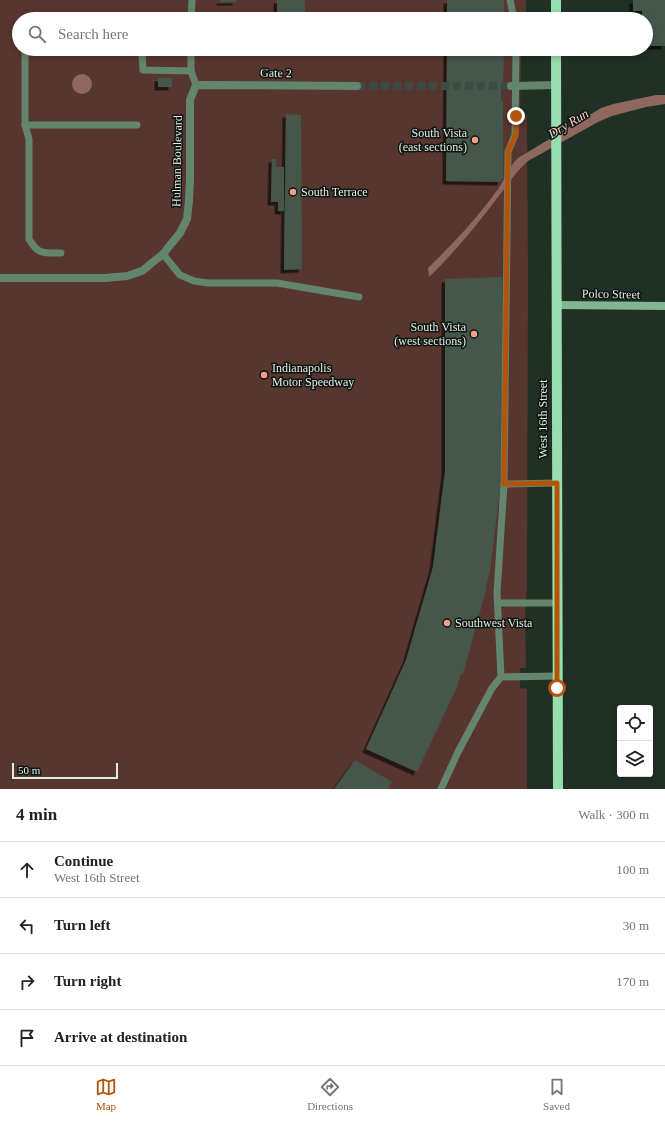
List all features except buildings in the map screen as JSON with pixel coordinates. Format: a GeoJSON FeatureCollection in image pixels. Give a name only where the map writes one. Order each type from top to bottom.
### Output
{"type":"FeatureCollection","features":[{"type":"Feature","properties":{"kind":"main road"},"geometry":{"type":"LineString","coordinates":[[556,0],[556,12]]}},
{"type":"Feature","properties":{"kind":"main road","name":"West 16th Street"},"geometry":{"type":"LineString","coordinates":[[556,56],[558,789]]}},
{"type":"Feature","properties":{"kind":"street","name":"Gate 2"},"geometry":{"type":"LineString","coordinates":[[196,85],[357,86]]}},
{"type":"Feature","properties":{"kind":"street","name":"Hulman Boulevard"},"geometry":{"type":"LineString","coordinates":[[0,278],[105,278],[127,276],[142,271],[163,254],[180,233],[186,219],[190,187],[190,100],[196,85]]}},
{"type":"Feature","properties":{"kind":"street"},"geometry":{"type":"LineString","coordinates":[[513,86],[556,86]]}},
{"type":"Feature","properties":{"kind":"street","name":"Polco Street"},"geometry":{"type":"LineString","coordinates":[[556,305],[665,306]]}},
{"type":"Feature","properties":{"kind":"lane"},"geometry":{"type":"LineString","coordinates":[[192,0],[192,12]]}},
{"type":"Feature","properties":{"kind":"lane"},"geometry":{"type":"LineString","coordinates":[[510,0],[513,12]]}},
{"type":"Feature","properties":{"kind":"lane"},"geometry":{"type":"LineString","coordinates":[[25,56],[25,125],[29,139],[28,239],[34,248],[44,253],[61,253]]}},
{"type":"Feature","properties":{"kind":"lane"},"geometry":{"type":"LineString","coordinates":[[142,56],[143,70],[191,71]]}},
{"type":"Feature","properties":{"kind":"lane"},"geometry":{"type":"LineString","coordinates":[[191,56],[191,71],[196,85]]}},
{"type":"Feature","properties":{"kind":"lane"},"geometry":{"type":"LineString","coordinates":[[441,789],[458,752],[488,695],[501,677],[498,603],[504,484],[508,152],[516,134],[513,86],[515,56]]}},
{"type":"Feature","properties":{"kind":"lane"},"geometry":{"type":"LineString","coordinates":[[25,125],[137,125]]}},
{"type":"Feature","properties":{"kind":"lane"},"geometry":{"type":"LineString","coordinates":[[163,254],[180,275],[194,281],[208,283],[277,283],[359,297]]}},
{"type":"Feature","properties":{"kind":"lane"},"geometry":{"type":"LineString","coordinates":[[504,484],[557,483]]}},
{"type":"Feature","properties":{"kind":"lane"},"geometry":{"type":"LineString","coordinates":[[498,603],[557,603]]}},
{"type":"Feature","properties":{"kind":"lane"},"geometry":{"type":"LineString","coordinates":[[501,677],[557,676]]}},
{"type":"Feature","properties":{"kind":"shaded area","name":"Indianapolis Motor Speedway"},"geometry":{"type":"Polygon","coordinates":[[[0,0],[526,0],[526,12],[12,12],[12,56],[521,56],[520,116],[527,116],[528,276],[527,589],[525,615],[526,668],[520,668],[520,688],[527,689],[527,789],[0,789],[0,0]]]}},
{"type":"Feature","properties":{"kind":"shaded area"},"geometry":{"type":"Polygon","coordinates":[[[82,74],[89,77],[92,84],[89,91],[82,94],[75,91],[72,84],[75,77],[82,74]]]}},
{"type":"Feature","properties":{"kind":"shaded area","name":"Dry Run"},"geometry":{"type":"Polygon","coordinates":[[[656,95],[665,95],[665,104],[646,107],[612,116],[598,122],[528,161],[465,238],[429,277],[428,268],[474,220],[498,189],[512,165],[518,158],[601,108],[656,95]]]}},
{"type":"Feature","properties":{"kind":"tunnel"},"geometry":{"type":"LineString","coordinates":[[357,86],[511,86]]}},
{"type":"Feature","properties":{"kind":"place","name":"South Vista (east sections)"},"geometry":{"type":"Point","coordinates":[475,140]}},
{"type":"Feature","properties":{"kind":"place","name":"South Terrace"},"geometry":{"type":"Point","coordinates":[293,192]}},
{"type":"Feature","properties":{"kind":"place","name":"South Vista (west sections)"},"geometry":{"type":"Point","coordinates":[474,334]}},
{"type":"Feature","properties":{"kind":"place","name":"Indianapolis Motor Speedway"},"geometry":{"type":"Point","coordinates":[264,375]}},
{"type":"Feature","properties":{"kind":"place","name":"Southwest Vista"},"geometry":{"type":"Point","coordinates":[447,623]}},
{"type":"Feature","properties":{"kind":"route"},"geometry":{"type":"LineString","coordinates":[[516,116],[516,134],[508,152],[504,484],[557,483],[557,688]]}}]}
